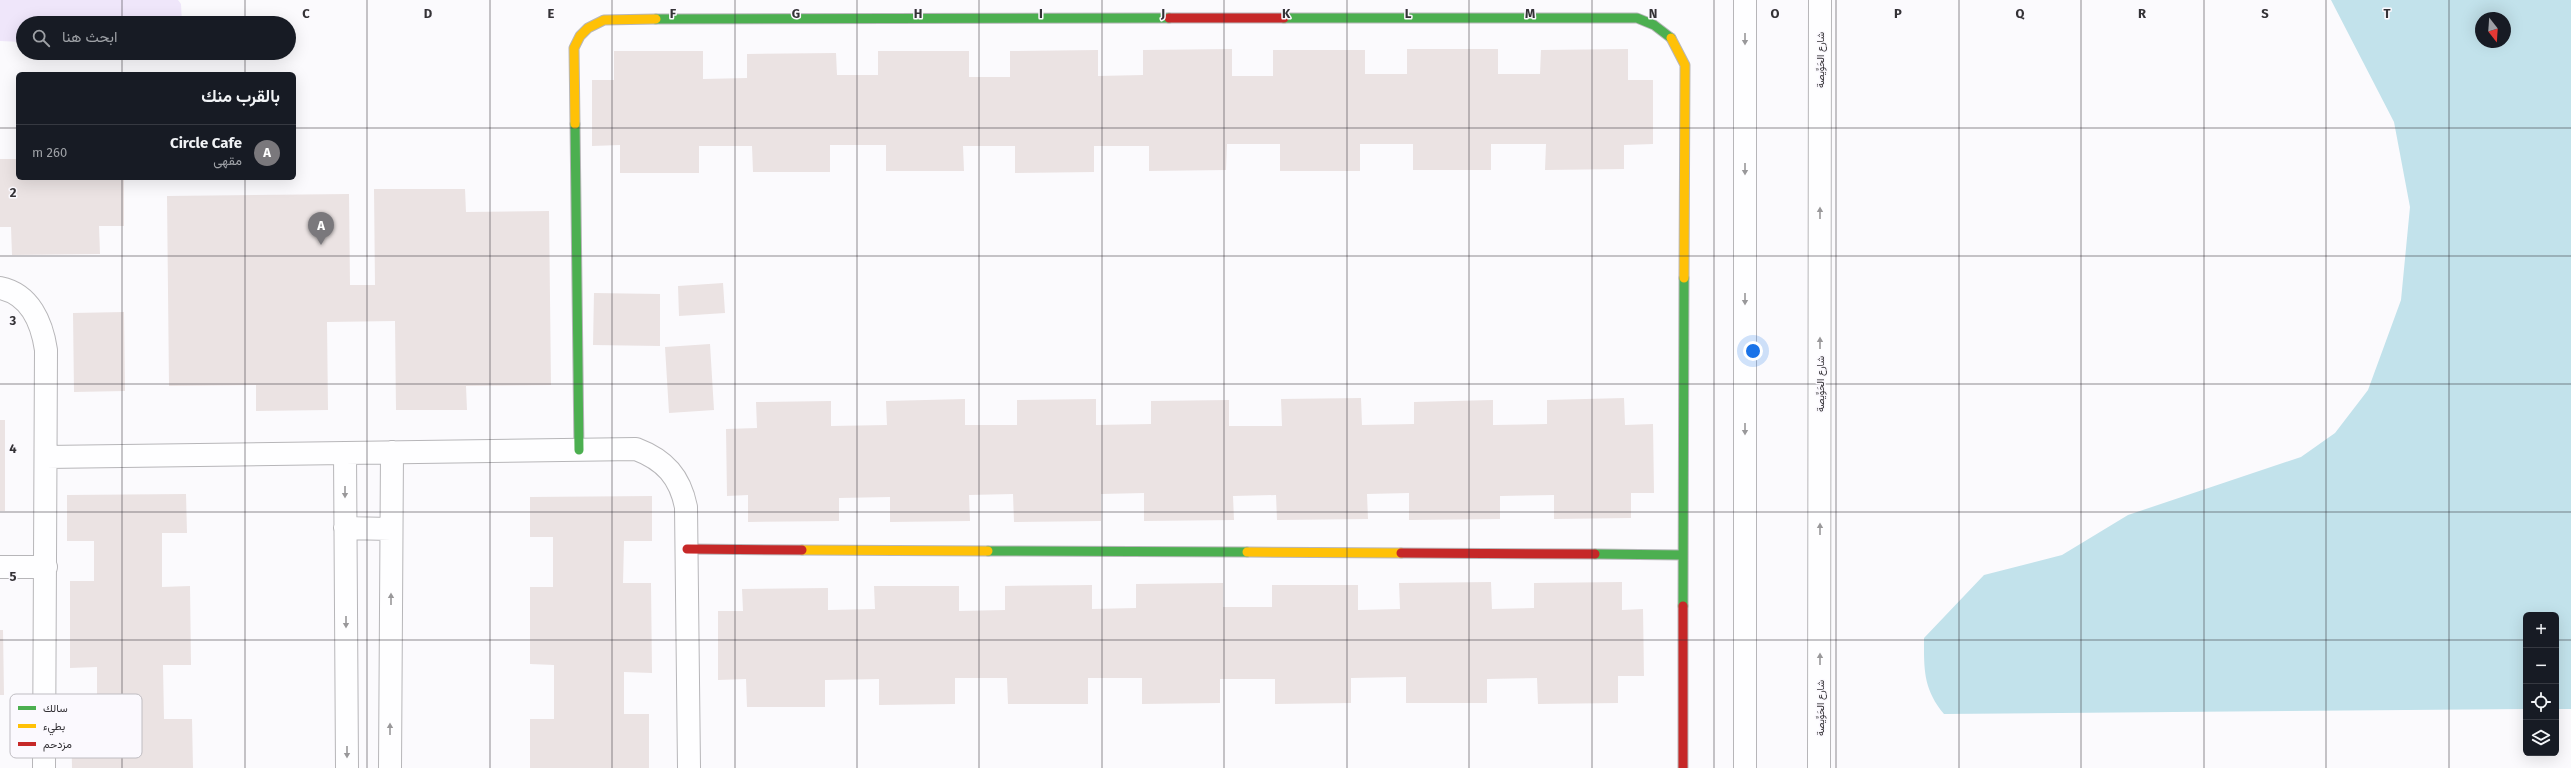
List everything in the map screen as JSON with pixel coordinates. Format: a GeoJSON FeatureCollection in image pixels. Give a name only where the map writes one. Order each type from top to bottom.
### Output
{"type":"FeatureCollection","features":[{"type":"Feature","properties":{"kind":"street"},"geometry":{"type":"LineString","coordinates":[[1745,0],[1745,768]]}},
{"type":"Feature","properties":{"kind":"street","name":"شارع الحَوِّيصة"},"geometry":{"type":"LineString","coordinates":[[1819,768],[1820,0]]}},
{"type":"Feature","properties":{"kind":"street"},"geometry":{"type":"LineString","coordinates":[[579,450],[574,48],[579,36],[588,26],[599,20],[1637,18],[1651,22],[1663,29],[1673,39],[1685,65],[1683,768]]}},
{"type":"Feature","properties":{"kind":"street"},"geometry":{"type":"LineString","coordinates":[[0,288],[18,296],[29,305],[38,318],[46,350],[45,694]]}},
{"type":"Feature","properties":{"kind":"street"},"geometry":{"type":"LineString","coordinates":[[46,457],[636,449],[651,455],[665,464],[676,476],[683,491],[686,507],[688,768]]}},
{"type":"Feature","properties":{"kind":"street"},"geometry":{"type":"LineString","coordinates":[[390,768],[392,452]]}},
{"type":"Feature","properties":{"kind":"street"},"geometry":{"type":"LineString","coordinates":[[345,453],[347,768]]}},
{"type":"Feature","properties":{"kind":"street"},"geometry":{"type":"LineString","coordinates":[[345,528],[391,529]]}},
{"type":"Feature","properties":{"kind":"street"},"geometry":{"type":"LineString","coordinates":[[687,549],[1683,555]]}},
{"type":"Feature","properties":{"kind":"street"},"geometry":{"type":"LineString","coordinates":[[0,567],[46,567]]}},
{"type":"Feature","properties":{"kind":"street"},"geometry":{"type":"LineString","coordinates":[[44,758],[44,768]]}},
{"type":"Feature","properties":{"kind":"shaded area"},"geometry":{"type":"Polygon","coordinates":[[[0,0],[178,0],[181,4],[182,16],[16,16],[16,42],[0,41],[0,0]]]}},
{"type":"Feature","properties":{"kind":"water"},"geometry":{"type":"Polygon","coordinates":[[[2331,0],[2571,0],[2571,709],[2559,709],[2559,612],[2523,612],[2523,709],[1944,714],[1937,705],[1928,687],[1924,659],[1924,638],[1984,575],[2062,555],[2128,515],[2301,457],[2335,433],[2368,390],[2401,300],[2410,207],[2394,122],[2331,0]]]}},
{"type":"Feature","properties":{"kind":"building"},"geometry":{"type":"Polygon","coordinates":[[[1232,49],[1232,76],[1273,76],[1273,50],[1365,50],[1365,74],[1407,74],[1407,49],[1498,49],[1498,74],[1540,74],[1541,50],[1628,49],[1628,80],[1653,80],[1653,144],[1624,145],[1624,169],[1545,170],[1546,144],[1491,144],[1491,170],[1413,170],[1413,144],[1360,144],[1360,171],[1280,171],[1280,144],[1227,144],[1226,170],[1149,171],[1149,146],[1094,146],[1094,172],[1015,173],[1015,146],[963,146],[964,171],[886,171],[886,145],[830,145],[830,172],[753,172],[752,146],[699,146],[699,173],[620,173],[620,145],[592,146],[592,80],[614,80],[614,51],[703,51],[703,79],[747,78],[747,54],[836,53],[837,75],[878,75],[878,51],[969,51],[969,77],[1010,77],[1010,51],[1098,50],[1098,76],[1143,75],[1143,50],[1232,49]]]}},
{"type":"Feature","properties":{"kind":"building"},"geometry":{"type":"Polygon","coordinates":[[[0,159],[16,159],[16,180],[124,180],[124,226],[99,226],[100,254],[12,255],[11,227],[0,227],[0,159]]]}},
{"type":"Feature","properties":{"kind":"building"},"geometry":{"type":"Polygon","coordinates":[[[374,189],[465,189],[466,212],[549,211],[551,385],[466,386],[467,410],[396,410],[395,321],[327,322],[328,410],[256,411],[256,385],[169,386],[167,196],[349,194],[350,285],[375,285],[374,189]]]}},
{"type":"Feature","properties":{"kind":"building"},"geometry":{"type":"Polygon","coordinates":[[[723,283],[725,313],[679,316],[678,286],[723,283]]]}},
{"type":"Feature","properties":{"kind":"building"},"geometry":{"type":"Polygon","coordinates":[[[594,293],[660,294],[660,346],[593,345],[594,293]]]}},
{"type":"Feature","properties":{"kind":"building"},"geometry":{"type":"Polygon","coordinates":[[[124,312],[125,391],[74,392],[73,313],[124,312]]]}},
{"type":"Feature","properties":{"kind":"building"},"geometry":{"type":"Polygon","coordinates":[[[710,344],[714,410],[669,413],[665,347],[710,344]]]}},
{"type":"Feature","properties":{"kind":"building"},"geometry":{"type":"Polygon","coordinates":[[[1361,398],[1362,425],[1414,424],[1414,402],[1493,400],[1493,425],[1547,424],[1547,400],[1624,398],[1625,425],[1653,424],[1654,493],[1631,493],[1631,518],[1554,519],[1554,495],[1500,496],[1500,519],[1409,520],[1409,493],[1367,494],[1368,519],[1277,520],[1276,495],[1233,496],[1234,520],[1144,521],[1144,493],[1101,494],[1101,521],[1014,522],[1013,494],[969,495],[970,521],[890,522],[890,497],[839,498],[839,521],[748,522],[748,495],[727,496],[726,429],[757,428],[756,402],[831,401],[831,426],[887,425],[886,401],[965,399],[965,425],[1017,425],[1017,400],[1096,399],[1096,425],[1151,424],[1151,401],[1229,400],[1229,426],[1282,426],[1281,399],[1361,398]]]}},
{"type":"Feature","properties":{"kind":"building"},"geometry":{"type":"Polygon","coordinates":[[[0,420],[5,420],[5,511],[0,511],[0,420]]]}},
{"type":"Feature","properties":{"kind":"building"},"geometry":{"type":"Polygon","coordinates":[[[186,494],[187,533],[162,533],[162,587],[190,586],[191,665],[163,665],[164,719],[192,719],[193,768],[72,768],[72,758],[142,758],[142,694],[97,694],[97,667],[70,668],[70,581],[94,581],[94,541],[67,541],[67,495],[186,494]]]}},
{"type":"Feature","properties":{"kind":"building"},"geometry":{"type":"Polygon","coordinates":[[[652,496],[652,541],[624,541],[623,583],[651,583],[652,673],[624,672],[624,714],[649,714],[649,768],[530,768],[530,719],[554,719],[554,665],[530,664],[530,587],[553,587],[553,537],[530,537],[530,497],[652,496]]]}},
{"type":"Feature","properties":{"kind":"building"},"geometry":{"type":"Polygon","coordinates":[[[1491,582],[1492,609],[1534,608],[1534,583],[1622,582],[1622,610],[1643,609],[1644,676],[1618,676],[1618,703],[1538,704],[1537,678],[1487,679],[1487,703],[1406,703],[1406,677],[1351,678],[1351,703],[1275,704],[1275,679],[1220,679],[1220,703],[1142,704],[1142,678],[1088,678],[1088,704],[1008,704],[1007,678],[955,678],[955,704],[879,705],[879,679],[825,680],[825,707],[747,707],[746,679],[718,680],[718,611],[743,611],[742,589],[828,588],[828,610],[875,609],[874,586],[959,586],[959,611],[1005,610],[1005,586],[1092,585],[1092,609],[1136,608],[1136,584],[1223,583],[1223,607],[1272,607],[1272,585],[1358,585],[1358,610],[1400,609],[1399,583],[1491,582]]]}},
{"type":"Feature","properties":{"kind":"building"},"geometry":{"type":"Polygon","coordinates":[[[0,630],[3,630],[4,695],[0,695],[0,630]]]}},
{"type":"Feature","properties":{"kind":"traffic: fast"},"geometry":{"type":"LineString","coordinates":[[656,19],[1169,18]]}},
{"type":"Feature","properties":{"kind":"traffic: fast"},"geometry":{"type":"LineString","coordinates":[[1284,18],[1637,18],[1654,25],[1671,38]]}},
{"type":"Feature","properties":{"kind":"traffic: fast"},"geometry":{"type":"LineString","coordinates":[[575,124],[579,450]]}},
{"type":"Feature","properties":{"kind":"traffic: fast"},"geometry":{"type":"LineString","coordinates":[[1683,606],[1684,278]]}},
{"type":"Feature","properties":{"kind":"traffic: fast"},"geometry":{"type":"LineString","coordinates":[[988,551],[1247,552]]}},
{"type":"Feature","properties":{"kind":"traffic: fast"},"geometry":{"type":"LineString","coordinates":[[1595,554],[1683,555]]}},
{"type":"Feature","properties":{"kind":"traffic: slow"},"geometry":{"type":"LineString","coordinates":[[575,124],[574,48],[580,36],[588,28],[604,20],[656,19]]}},
{"type":"Feature","properties":{"kind":"traffic: slow"},"geometry":{"type":"LineString","coordinates":[[1671,38],[1685,65],[1684,278]]}},
{"type":"Feature","properties":{"kind":"traffic: slow"},"geometry":{"type":"LineString","coordinates":[[802,550],[988,551]]}},
{"type":"Feature","properties":{"kind":"traffic: slow"},"geometry":{"type":"LineString","coordinates":[[1247,552],[1401,553]]}},
{"type":"Feature","properties":{"kind":"traffic: jam"},"geometry":{"type":"LineString","coordinates":[[1169,18],[1284,18]]}},
{"type":"Feature","properties":{"kind":"traffic: jam"},"geometry":{"type":"LineString","coordinates":[[687,549],[802,550]]}},
{"type":"Feature","properties":{"kind":"traffic: jam"},"geometry":{"type":"LineString","coordinates":[[1401,553],[1595,554]]}},
{"type":"Feature","properties":{"kind":"traffic: jam"},"geometry":{"type":"LineString","coordinates":[[1683,606],[1683,768]]}},
{"type":"Feature","properties":{"kind":"place","name":"Circle Cafe"},"geometry":{"type":"Point","coordinates":[321,245]}}]}
